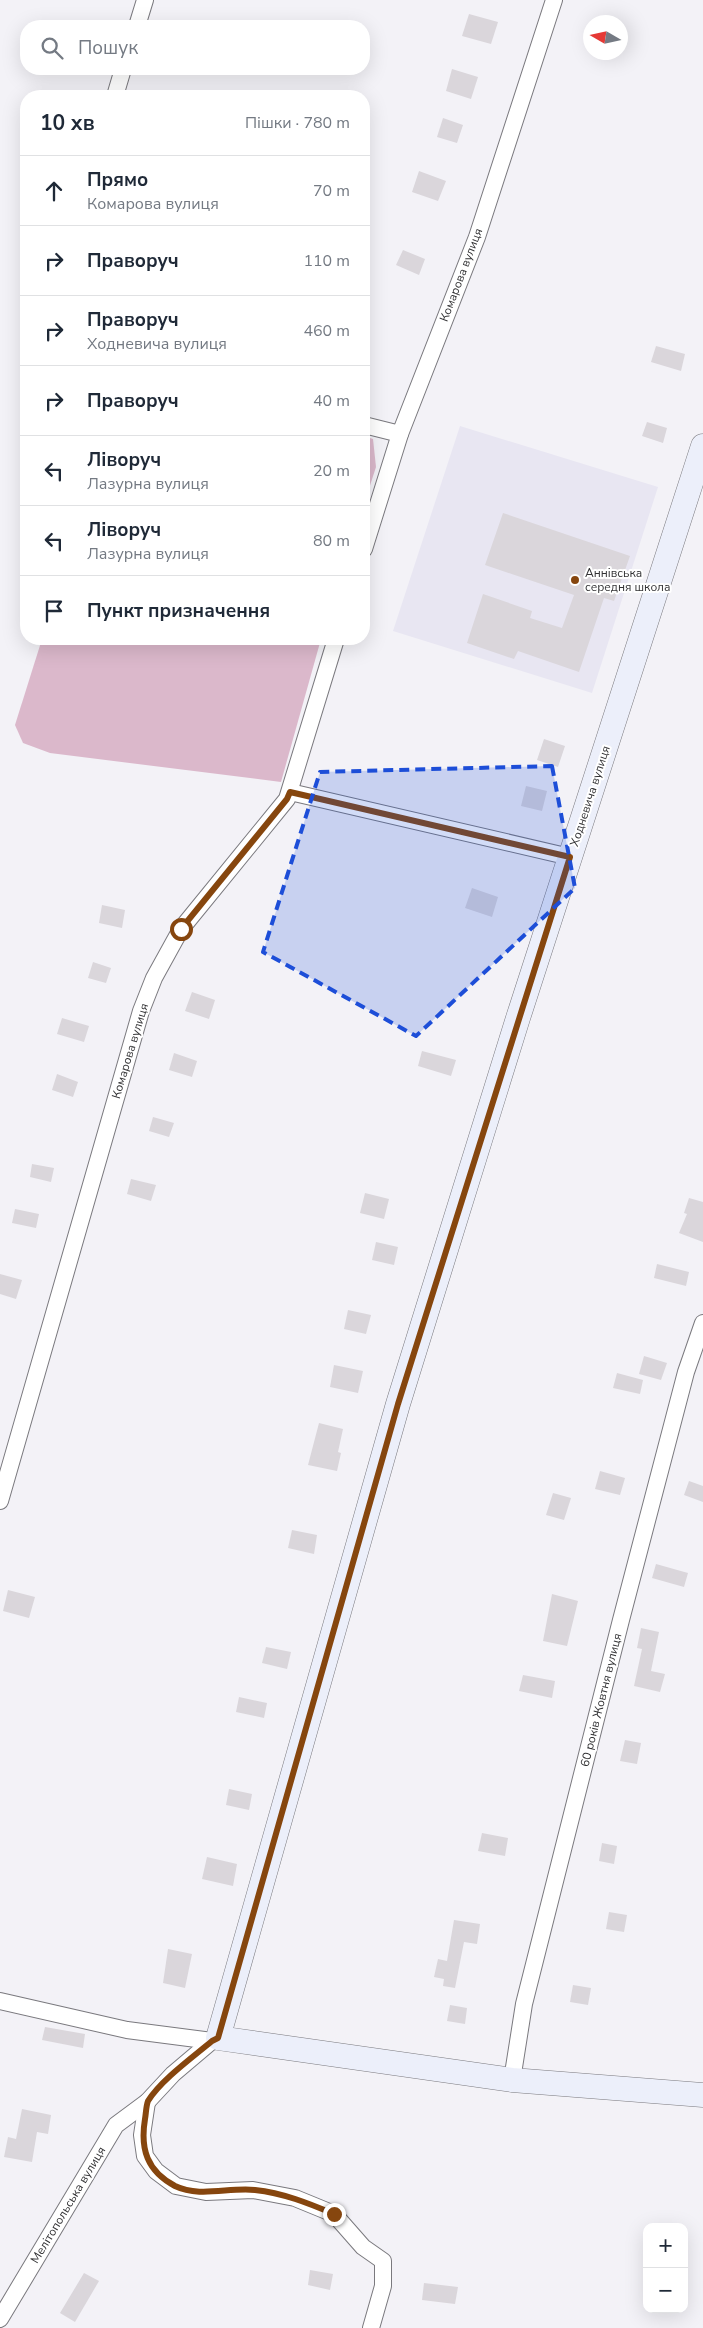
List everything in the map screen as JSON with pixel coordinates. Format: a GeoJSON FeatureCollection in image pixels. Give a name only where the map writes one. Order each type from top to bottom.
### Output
{"type":"FeatureCollection","features":[{"type":"Feature","properties":{"kind":"main road","name":"Ходневича вулиця"},"geometry":{"type":"LineString","coordinates":[[215,2040],[398,1404],[570,857],[703,446]]}},
{"type":"Feature","properties":{"kind":"main road"},"geometry":{"type":"LineString","coordinates":[[215,2040],[512,2080],[703,2095]]}},
{"type":"Feature","properties":{"kind":"street"},"geometry":{"type":"LineString","coordinates":[[139,20],[145,0]]}},
{"type":"Feature","properties":{"kind":"street","name":"Комарова вулиця"},"geometry":{"type":"LineString","coordinates":[[370,530],[400,434],[477,237],[554,0]]}},
{"type":"Feature","properties":{"kind":"street"},"geometry":{"type":"LineString","coordinates":[[116,90],[121,75]]}},
{"type":"Feature","properties":{"kind":"street"},"geometry":{"type":"LineString","coordinates":[[370,426],[400,434]]}},
{"type":"Feature","properties":{"kind":"street","name":"Комарова вулиця"},"geometry":{"type":"LineString","coordinates":[[0,1501],[136,1030],[154,978],[181,929],[287,799],[334,645]]}},
{"type":"Feature","properties":{"kind":"street"},"geometry":{"type":"LineString","coordinates":[[290,792],[570,857]]}},
{"type":"Feature","properties":{"kind":"street","name":"60 років Жовтня вулиця"},"geometry":{"type":"LineString","coordinates":[[512,2080],[524,2004],[618,1630],[686,1372],[703,1323]]}},
{"type":"Feature","properties":{"kind":"street"},"geometry":{"type":"LineString","coordinates":[[0,2001],[128,2030],[215,2040]]}},
{"type":"Feature","properties":{"kind":"street","name":"Мелітопольська вулиця"},"geometry":{"type":"LineString","coordinates":[[0,2319],[116,2124],[148,2102],[173,2074],[215,2040]]}},
{"type":"Feature","properties":{"kind":"street"},"geometry":{"type":"LineString","coordinates":[[148,2102],[142,2135],[145,2156],[156,2171],[176,2186],[206,2192],[253,2190],[295,2198],[334,2214],[364,2247],[383,2261],[383,2286],[371,2328]]}},
{"type":"Feature","properties":{"kind":"highlighted area"},"geometry":{"type":"Polygon","coordinates":[[[552,766],[575,888],[416,1036],[263,952],[320,772],[552,766]]]}},
{"type":"Feature","properties":{"kind":"shaded area"},"geometry":{"type":"Polygon","coordinates":[[[460,426],[658,487],[592,693],[393,631],[460,426]]]}},
{"type":"Feature","properties":{"kind":"shaded area"},"geometry":{"type":"Polygon","coordinates":[[[370,438],[373,439],[376,467],[370,486],[370,438]]]}},
{"type":"Feature","properties":{"kind":"shaded area"},"geometry":{"type":"Polygon","coordinates":[[[40,645],[319,645],[281,782],[50,753],[23,743],[15,725],[40,645]]]}},
{"type":"Feature","properties":{"kind":"building"},"geometry":{"type":"Polygon","coordinates":[[[469,14],[498,22],[491,44],[462,36],[469,14]]]}},
{"type":"Feature","properties":{"kind":"building"},"geometry":{"type":"Polygon","coordinates":[[[452,69],[478,77],[471,99],[446,91],[452,69]]]}},
{"type":"Feature","properties":{"kind":"building"},"geometry":{"type":"Polygon","coordinates":[[[443,118],[463,125],[457,143],[437,137],[443,118]]]}},
{"type":"Feature","properties":{"kind":"building"},"geometry":{"type":"Polygon","coordinates":[[[419,171],[446,181],[438,201],[412,192],[419,171]]]}},
{"type":"Feature","properties":{"kind":"building"},"geometry":{"type":"Polygon","coordinates":[[[403,250],[425,259],[419,275],[396,265],[403,250]]]}},
{"type":"Feature","properties":{"kind":"building"},"geometry":{"type":"Polygon","coordinates":[[[656,346],[685,354],[681,371],[651,362],[656,346]]]}},
{"type":"Feature","properties":{"kind":"building"},"geometry":{"type":"Polygon","coordinates":[[[647,422],[667,428],[663,443],[642,436],[647,422]]]}},
{"type":"Feature","properties":{"kind":"building","name":"Аннівська середня школа"},"geometry":{"type":"Polygon","coordinates":[[[503,513],[630,556],[614,601],[604,598],[579,672],[518,651],[514,659],[467,643],[483,594],[532,611],[530,618],[562,628],[574,595],[485,565],[503,513]]]}},
{"type":"Feature","properties":{"kind":"building"},"geometry":{"type":"Polygon","coordinates":[[[544,739],[565,746],[558,767],[537,760],[544,739]]]}},
{"type":"Feature","properties":{"kind":"building"},"geometry":{"type":"Polygon","coordinates":[[[526,786],[547,791],[542,811],[521,806],[526,786]]]}},
{"type":"Feature","properties":{"kind":"building"},"geometry":{"type":"Polygon","coordinates":[[[472,888],[498,897],[492,917],[465,908],[472,888]]]}},
{"type":"Feature","properties":{"kind":"building"},"geometry":{"type":"Polygon","coordinates":[[[102,905],[125,910],[122,928],[99,923],[102,905]]]}},
{"type":"Feature","properties":{"kind":"building"},"geometry":{"type":"Polygon","coordinates":[[[93,962],[111,968],[106,983],[88,978],[93,962]]]}},
{"type":"Feature","properties":{"kind":"building"},"geometry":{"type":"Polygon","coordinates":[[[192,992],[215,1000],[209,1019],[185,1011],[192,992]]]}},
{"type":"Feature","properties":{"kind":"building"},"geometry":{"type":"Polygon","coordinates":[[[62,1018],[89,1026],[84,1042],[57,1034],[62,1018]]]}},
{"type":"Feature","properties":{"kind":"building"},"geometry":{"type":"Polygon","coordinates":[[[422,1051],[456,1060],[451,1076],[418,1066],[422,1051]]]}},
{"type":"Feature","properties":{"kind":"building"},"geometry":{"type":"Polygon","coordinates":[[[174,1053],[197,1061],[192,1077],[169,1070],[174,1053]]]}},
{"type":"Feature","properties":{"kind":"building"},"geometry":{"type":"Polygon","coordinates":[[[57,1074],[78,1082],[73,1097],[52,1090],[57,1074]]]}},
{"type":"Feature","properties":{"kind":"building"},"geometry":{"type":"Polygon","coordinates":[[[153,1117],[174,1123],[169,1137],[149,1131],[153,1117]]]}},
{"type":"Feature","properties":{"kind":"building"},"geometry":{"type":"Polygon","coordinates":[[[32,1164],[54,1168],[51,1182],[30,1177],[32,1164]]]}},
{"type":"Feature","properties":{"kind":"building"},"geometry":{"type":"Polygon","coordinates":[[[131,1179],[156,1185],[151,1201],[127,1194],[131,1179]]]}},
{"type":"Feature","properties":{"kind":"building"},"geometry":{"type":"Polygon","coordinates":[[[365,1193],[389,1199],[384,1219],[360,1213],[365,1193]]]}},
{"type":"Feature","properties":{"kind":"building"},"geometry":{"type":"Polygon","coordinates":[[[689,1198],[703,1202],[703,1242],[679,1233],[687,1214],[684,1213],[689,1198]]]}},
{"type":"Feature","properties":{"kind":"building"},"geometry":{"type":"Polygon","coordinates":[[[15,1209],[39,1214],[36,1228],[12,1223],[15,1209]]]}},
{"type":"Feature","properties":{"kind":"building"},"geometry":{"type":"Polygon","coordinates":[[[376,1242],[398,1247],[394,1265],[372,1260],[376,1242]]]}},
{"type":"Feature","properties":{"kind":"building"},"geometry":{"type":"Polygon","coordinates":[[[657,1264],[689,1272],[686,1286],[654,1278],[657,1264]]]}},
{"type":"Feature","properties":{"kind":"building"},"geometry":{"type":"Polygon","coordinates":[[[0,1274],[22,1280],[16,1299],[0,1294],[0,1274]]]}},
{"type":"Feature","properties":{"kind":"building"},"geometry":{"type":"Polygon","coordinates":[[[348,1310],[371,1315],[366,1334],[344,1329],[348,1310]]]}},
{"type":"Feature","properties":{"kind":"building"},"geometry":{"type":"Polygon","coordinates":[[[644,1356],[667,1363],[661,1380],[639,1374],[644,1356]]]}},
{"type":"Feature","properties":{"kind":"building"},"geometry":{"type":"Polygon","coordinates":[[[334,1365],[363,1371],[358,1393],[330,1387],[334,1365]]]}},
{"type":"Feature","properties":{"kind":"building"},"geometry":{"type":"Polygon","coordinates":[[[617,1373],[643,1380],[640,1394],[613,1388],[617,1373]]]}},
{"type":"Feature","properties":{"kind":"building"},"geometry":{"type":"Polygon","coordinates":[[[319,1423],[343,1429],[338,1452],[341,1453],[337,1471],[308,1465],[319,1423]]]}},
{"type":"Feature","properties":{"kind":"building"},"geometry":{"type":"Polygon","coordinates":[[[600,1471],[625,1478],[620,1495],[595,1489],[600,1471]]]}},
{"type":"Feature","properties":{"kind":"building"},"geometry":{"type":"Polygon","coordinates":[[[689,1481],[703,1486],[703,1502],[684,1495],[689,1481]]]}},
{"type":"Feature","properties":{"kind":"building"},"geometry":{"type":"Polygon","coordinates":[[[553,1493],[571,1498],[564,1520],[546,1515],[553,1493]]]}},
{"type":"Feature","properties":{"kind":"building"},"geometry":{"type":"Polygon","coordinates":[[[292,1530],[317,1535],[314,1554],[288,1548],[292,1530]]]}},
{"type":"Feature","properties":{"kind":"building"},"geometry":{"type":"Polygon","coordinates":[[[656,1564],[688,1573],[684,1587],[652,1578],[656,1564]]]}},
{"type":"Feature","properties":{"kind":"building"},"geometry":{"type":"Polygon","coordinates":[[[8,1590],[35,1597],[29,1618],[3,1611],[8,1590]]]}},
{"type":"Feature","properties":{"kind":"building"},"geometry":{"type":"Polygon","coordinates":[[[552,1594],[578,1601],[567,1646],[543,1641],[552,1594]]]}},
{"type":"Feature","properties":{"kind":"building"},"geometry":{"type":"Polygon","coordinates":[[[641,1628],[659,1632],[651,1671],[665,1674],[660,1692],[634,1686],[642,1649],[637,1648],[641,1628]]]}},
{"type":"Feature","properties":{"kind":"building"},"geometry":{"type":"Polygon","coordinates":[[[266,1647],[291,1652],[287,1669],[262,1663],[266,1647]]]}},
{"type":"Feature","properties":{"kind":"building"},"geometry":{"type":"Polygon","coordinates":[[[523,1675],[555,1681],[552,1698],[519,1691],[523,1675]]]}},
{"type":"Feature","properties":{"kind":"building"},"geometry":{"type":"Polygon","coordinates":[[[239,1697],[267,1703],[264,1718],[236,1712],[239,1697]]]}},
{"type":"Feature","properties":{"kind":"building"},"geometry":{"type":"Polygon","coordinates":[[[625,1740],[641,1743],[637,1764],[620,1761],[625,1740]]]}},
{"type":"Feature","properties":{"kind":"building"},"geometry":{"type":"Polygon","coordinates":[[[229,1789],[252,1794],[249,1810],[226,1805],[229,1789]]]}},
{"type":"Feature","properties":{"kind":"building"},"geometry":{"type":"Polygon","coordinates":[[[482,1833],[508,1838],[505,1856],[478,1851],[482,1833]]]}},
{"type":"Feature","properties":{"kind":"building"},"geometry":{"type":"Polygon","coordinates":[[[602,1843],[617,1846],[614,1864],[599,1861],[602,1843]]]}},
{"type":"Feature","properties":{"kind":"building"},"geometry":{"type":"Polygon","coordinates":[[[207,1857],[237,1864],[233,1886],[202,1879],[207,1857]]]}},
{"type":"Feature","properties":{"kind":"building"},"geometry":{"type":"Polygon","coordinates":[[[609,1912],[627,1915],[624,1932],[606,1929],[609,1912]]]}},
{"type":"Feature","properties":{"kind":"building"},"geometry":{"type":"Polygon","coordinates":[[[454,1920],[480,1924],[477,1944],[464,1942],[455,1988],[443,1986],[444,1979],[434,1977],[438,1959],[447,1961],[454,1920]]]}},
{"type":"Feature","properties":{"kind":"building"},"geometry":{"type":"Polygon","coordinates":[[[168,1949],[192,1954],[185,1988],[163,1983],[168,1949]]]}},
{"type":"Feature","properties":{"kind":"building"},"geometry":{"type":"Polygon","coordinates":[[[573,1985],[591,1988],[588,2005],[570,2002],[573,1985]]]}},
{"type":"Feature","properties":{"kind":"building"},"geometry":{"type":"Polygon","coordinates":[[[450,2005],[467,2008],[465,2024],[447,2021],[450,2005]]]}},
{"type":"Feature","properties":{"kind":"building"},"geometry":{"type":"Polygon","coordinates":[[[45,2027],[85,2034],[83,2048],[42,2040],[45,2027]]]}},
{"type":"Feature","properties":{"kind":"building"},"geometry":{"type":"Polygon","coordinates":[[[22,2109],[51,2115],[48,2134],[37,2132],[32,2162],[4,2157],[8,2137],[16,2139],[22,2109]]]}},
{"type":"Feature","properties":{"kind":"building"},"geometry":{"type":"Polygon","coordinates":[[[310,2270],[333,2274],[330,2290],[308,2285],[310,2270]]]}},
{"type":"Feature","properties":{"kind":"building"},"geometry":{"type":"Polygon","coordinates":[[[84,2273],[99,2281],[75,2322],[60,2313],[84,2273]]]}},
{"type":"Feature","properties":{"kind":"building"},"geometry":{"type":"Polygon","coordinates":[[[424,2283],[458,2287],[455,2304],[422,2300],[424,2283]]]}},
{"type":"Feature","properties":{"kind":"place","name":"Аннівська середня школа"},"geometry":{"type":"Point","coordinates":[575,580]}},
{"type":"Feature","properties":{"kind":"route"},"geometry":{"type":"LineString","coordinates":[[181,929],[287,799],[290,792],[570,857],[398,1404],[218,2038],[173,2074],[148,2102],[142,2135],[145,2156],[156,2171],[176,2186],[206,2192],[253,2190],[295,2198],[334,2214]]}}]}
